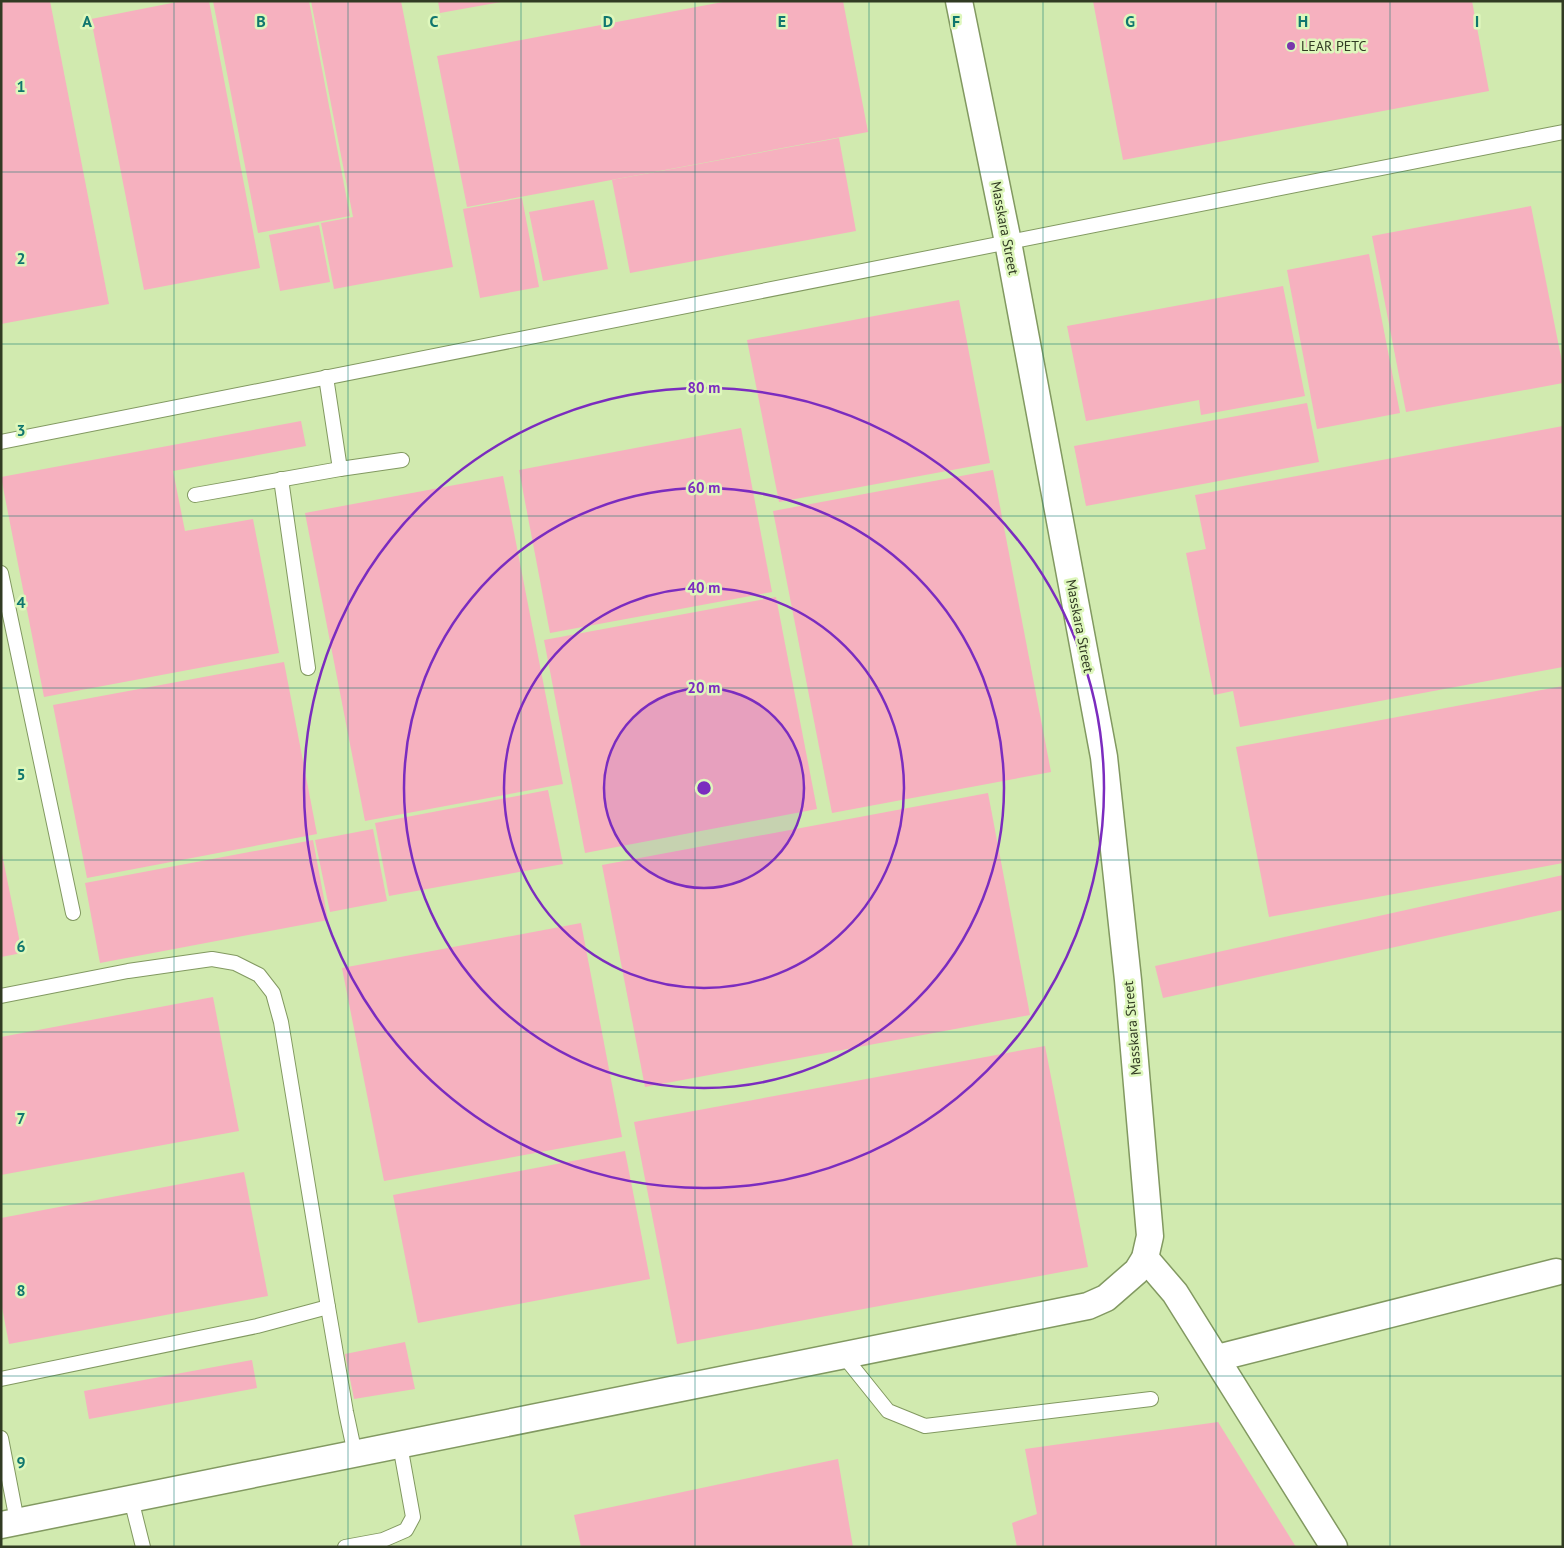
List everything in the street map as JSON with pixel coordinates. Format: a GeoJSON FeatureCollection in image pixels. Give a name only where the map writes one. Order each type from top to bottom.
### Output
{"type":"FeatureCollection","features":[{"type":"Feature","properties":{"kind":"street","name":"Masskara Street"},"geometry":{"type":"LineString","coordinates":[[958,1],[1008,242],[1104,757],[1128,980],[1150,1236],[1145,1258]]}},
{"type":"Feature","properties":{"kind":"street"},"geometry":{"type":"LineString","coordinates":[[9,1523],[1088,1306],[1106,1298],[1123,1285],[1137,1271],[1145,1258],[1175,1293],[1334,1547]]}},
{"type":"Feature","properties":{"kind":"street"},"geometry":{"type":"LineString","coordinates":[[1217,1358],[1556,1272]]}},
{"type":"Feature","properties":{"kind":"lane"},"geometry":{"type":"LineString","coordinates":[[1,442],[1563,132]]}},
{"type":"Feature","properties":{"kind":"lane"},"geometry":{"type":"LineString","coordinates":[[326,377],[340,469]]}},
{"type":"Feature","properties":{"kind":"lane"},"geometry":{"type":"LineString","coordinates":[[196,495],[281,479],[402,460]]}},
{"type":"Feature","properties":{"kind":"lane"},"geometry":{"type":"LineString","coordinates":[[281,479],[308,668]]}},
{"type":"Feature","properties":{"kind":"lane"},"geometry":{"type":"LineString","coordinates":[[1,573],[72,912]]}},
{"type":"Feature","properties":{"kind":"lane"},"geometry":{"type":"LineString","coordinates":[[1,996],[128,971],[212,959],[235,963],[259,975],[273,993],[281,1022],[328,1307],[355,1454]]}},
{"type":"Feature","properties":{"kind":"lane"},"geometry":{"type":"LineString","coordinates":[[1,1379],[257,1326],[328,1307]]}},
{"type":"Feature","properties":{"kind":"lane"},"geometry":{"type":"LineString","coordinates":[[843,1355],[888,1411],[925,1426],[1151,1399]]}},
{"type":"Feature","properties":{"kind":"lane"},"geometry":{"type":"LineString","coordinates":[[1,1438],[9,1523]]}},
{"type":"Feature","properties":{"kind":"lane"},"geometry":{"type":"LineString","coordinates":[[345,1547],[383,1540],[406,1530],[413,1517],[400,1445]]}},
{"type":"Feature","properties":{"kind":"lane"},"geometry":{"type":"LineString","coordinates":[[131,1499],[143,1547]]}},
{"type":"Feature","properties":{"kind":"building"},"geometry":{"type":"Polygon","coordinates":[[[1,1],[50,1],[109,304],[1,324],[1,1]]]}},
{"type":"Feature","properties":{"kind":"building"},"geometry":{"type":"Polygon","coordinates":[[[182,1],[209,1],[260,268],[144,290],[91,19],[182,1]]]}},
{"type":"Feature","properties":{"kind":"building"},"geometry":{"type":"Polygon","coordinates":[[[213,1],[309,1],[350,216],[258,233],[213,1]]]}},
{"type":"Feature","properties":{"kind":"building"},"geometry":{"type":"Polygon","coordinates":[[[311,1],[401,1],[453,267],[334,289],[321,223],[353,217],[311,1]]]}},
{"type":"Feature","properties":{"kind":"building"},"geometry":{"type":"Polygon","coordinates":[[[438,1],[501,1],[501,2],[440,13],[438,1]]]}},
{"type":"Feature","properties":{"kind":"building"},"geometry":{"type":"Polygon","coordinates":[[[728,1],[843,1],[868,132],[467,207],[437,56],[728,1]]]}},
{"type":"Feature","properties":{"kind":"building","name":"LEAR PETC"},"geometry":{"type":"Polygon","coordinates":[[[1093,1],[1472,1],[1489,91],[1123,160],[1093,1]]]}},
{"type":"Feature","properties":{"kind":"building"},"geometry":{"type":"Polygon","coordinates":[[[839,138],[856,231],[630,273],[612,180],[839,138]]]}},
{"type":"Feature","properties":{"kind":"building"},"geometry":{"type":"Polygon","coordinates":[[[522,198],[539,287],[480,298],[463,209],[522,198]]]}},
{"type":"Feature","properties":{"kind":"building"},"geometry":{"type":"Polygon","coordinates":[[[594,200],[608,269],[543,281],[529,212],[594,200]]]}},
{"type":"Feature","properties":{"kind":"building"},"geometry":{"type":"Polygon","coordinates":[[[1531,206],[1563,367],[1563,383],[1406,412],[1372,236],[1531,206]]]}},
{"type":"Feature","properties":{"kind":"building"},"geometry":{"type":"Polygon","coordinates":[[[319,225],[330,282],[280,291],[269,235],[319,225]]]}},
{"type":"Feature","properties":{"kind":"building"},"geometry":{"type":"Polygon","coordinates":[[[1369,254],[1400,413],[1317,429],[1287,270],[1369,254]]]}},
{"type":"Feature","properties":{"kind":"building"},"geometry":{"type":"Polygon","coordinates":[[[1283,286],[1305,396],[1201,415],[1199,400],[1086,421],[1067,326],[1283,286]]]}},
{"type":"Feature","properties":{"kind":"building"},"geometry":{"type":"Polygon","coordinates":[[[959,300],[990,463],[779,502],[747,340],[959,300]]]}},
{"type":"Feature","properties":{"kind":"building"},"geometry":{"type":"Polygon","coordinates":[[[1307,403],[1319,462],[1086,506],[1074,446],[1307,403]]]}},
{"type":"Feature","properties":{"kind":"building"},"geometry":{"type":"Polygon","coordinates":[[[301,421],[306,446],[173,471],[185,531],[253,519],[279,653],[44,697],[1,477],[301,421]]]}},
{"type":"Feature","properties":{"kind":"building"},"geometry":{"type":"Polygon","coordinates":[[[1563,426],[1563,667],[1240,727],[1233,691],[1214,695],[1186,553],[1206,549],[1195,495],[1563,426]]]}},
{"type":"Feature","properties":{"kind":"building"},"geometry":{"type":"Polygon","coordinates":[[[741,428],[772,592],[550,633],[519,470],[741,428]]]}},
{"type":"Feature","properties":{"kind":"building"},"geometry":{"type":"Polygon","coordinates":[[[993,470],[1051,772],[832,813],[773,511],[993,470]]]}},
{"type":"Feature","properties":{"kind":"building"},"geometry":{"type":"Polygon","coordinates":[[[503,476],[563,784],[365,821],[305,513],[503,476]]]}},
{"type":"Feature","properties":{"kind":"building"},"geometry":{"type":"Polygon","coordinates":[[[776,597],[817,809],[585,853],[544,640],[776,597]]]}},
{"type":"Feature","properties":{"kind":"building"},"geometry":{"type":"Polygon","coordinates":[[[284,662],[317,834],[87,878],[53,705],[284,662]]]}},
{"type":"Feature","properties":{"kind":"building"},"geometry":{"type":"Polygon","coordinates":[[[1563,686],[1563,863],[1269,917],[1236,747],[1563,686]]]}},
{"type":"Feature","properties":{"kind":"building"},"geometry":{"type":"Polygon","coordinates":[[[548,790],[563,864],[389,896],[375,823],[548,790]]]}},
{"type":"Feature","properties":{"kind":"building"},"geometry":{"type":"Polygon","coordinates":[[[988,793],[1030,1015],[645,1087],[602,865],[988,793]]]}},
{"type":"Feature","properties":{"kind":"building"},"geometry":{"type":"Polygon","coordinates":[[[373,829],[387,901],[330,912],[315,840],[373,829]]]}},
{"type":"Feature","properties":{"kind":"building"},"geometry":{"type":"Polygon","coordinates":[[[313,840],[328,920],[100,963],[85,883],[313,840]]]}},
{"type":"Feature","properties":{"kind":"building"},"geometry":{"type":"Polygon","coordinates":[[[1,849],[22,953],[1,957],[1,849]]]}},
{"type":"Feature","properties":{"kind":"building"},"geometry":{"type":"Polygon","coordinates":[[[1563,875],[1563,910],[1163,998],[1155,966],[1563,875]]]}},
{"type":"Feature","properties":{"kind":"building"},"geometry":{"type":"Polygon","coordinates":[[[581,923],[622,1137],[384,1181],[342,968],[581,923]]]}},
{"type":"Feature","properties":{"kind":"building"},"geometry":{"type":"Polygon","coordinates":[[[213,997],[239,1131],[1,1175],[1,1037],[213,997]]]}},
{"type":"Feature","properties":{"kind":"building"},"geometry":{"type":"Polygon","coordinates":[[[1045,1046],[1088,1267],[677,1344],[634,1122],[1045,1046]]]}},
{"type":"Feature","properties":{"kind":"building"},"geometry":{"type":"Polygon","coordinates":[[[625,1151],[650,1279],[418,1323],[393,1195],[625,1151]]]}},
{"type":"Feature","properties":{"kind":"building"},"geometry":{"type":"Polygon","coordinates":[[[244,1172],[268,1296],[9,1344],[1,1302],[1,1218],[244,1172]]]}},
{"type":"Feature","properties":{"kind":"building"},"geometry":{"type":"Polygon","coordinates":[[[405,1342],[415,1389],[354,1399],[345,1354],[405,1342]]]}},
{"type":"Feature","properties":{"kind":"building"},"geometry":{"type":"Polygon","coordinates":[[[252,1360],[257,1388],[89,1419],[84,1391],[252,1360]]]}},
{"type":"Feature","properties":{"kind":"building"},"geometry":{"type":"Polygon","coordinates":[[[1218,1422],[1296,1547],[1017,1547],[1012,1523],[1037,1514],[1025,1449],[1218,1422]]]}},
{"type":"Feature","properties":{"kind":"building"},"geometry":{"type":"Polygon","coordinates":[[[838,1459],[853,1547],[581,1547],[574,1515],[838,1459]]]}},
{"type":"Feature","properties":{"kind":"place","name":"LEAR PETC"},"geometry":{"type":"Point","coordinates":[1291,46]}}]}
